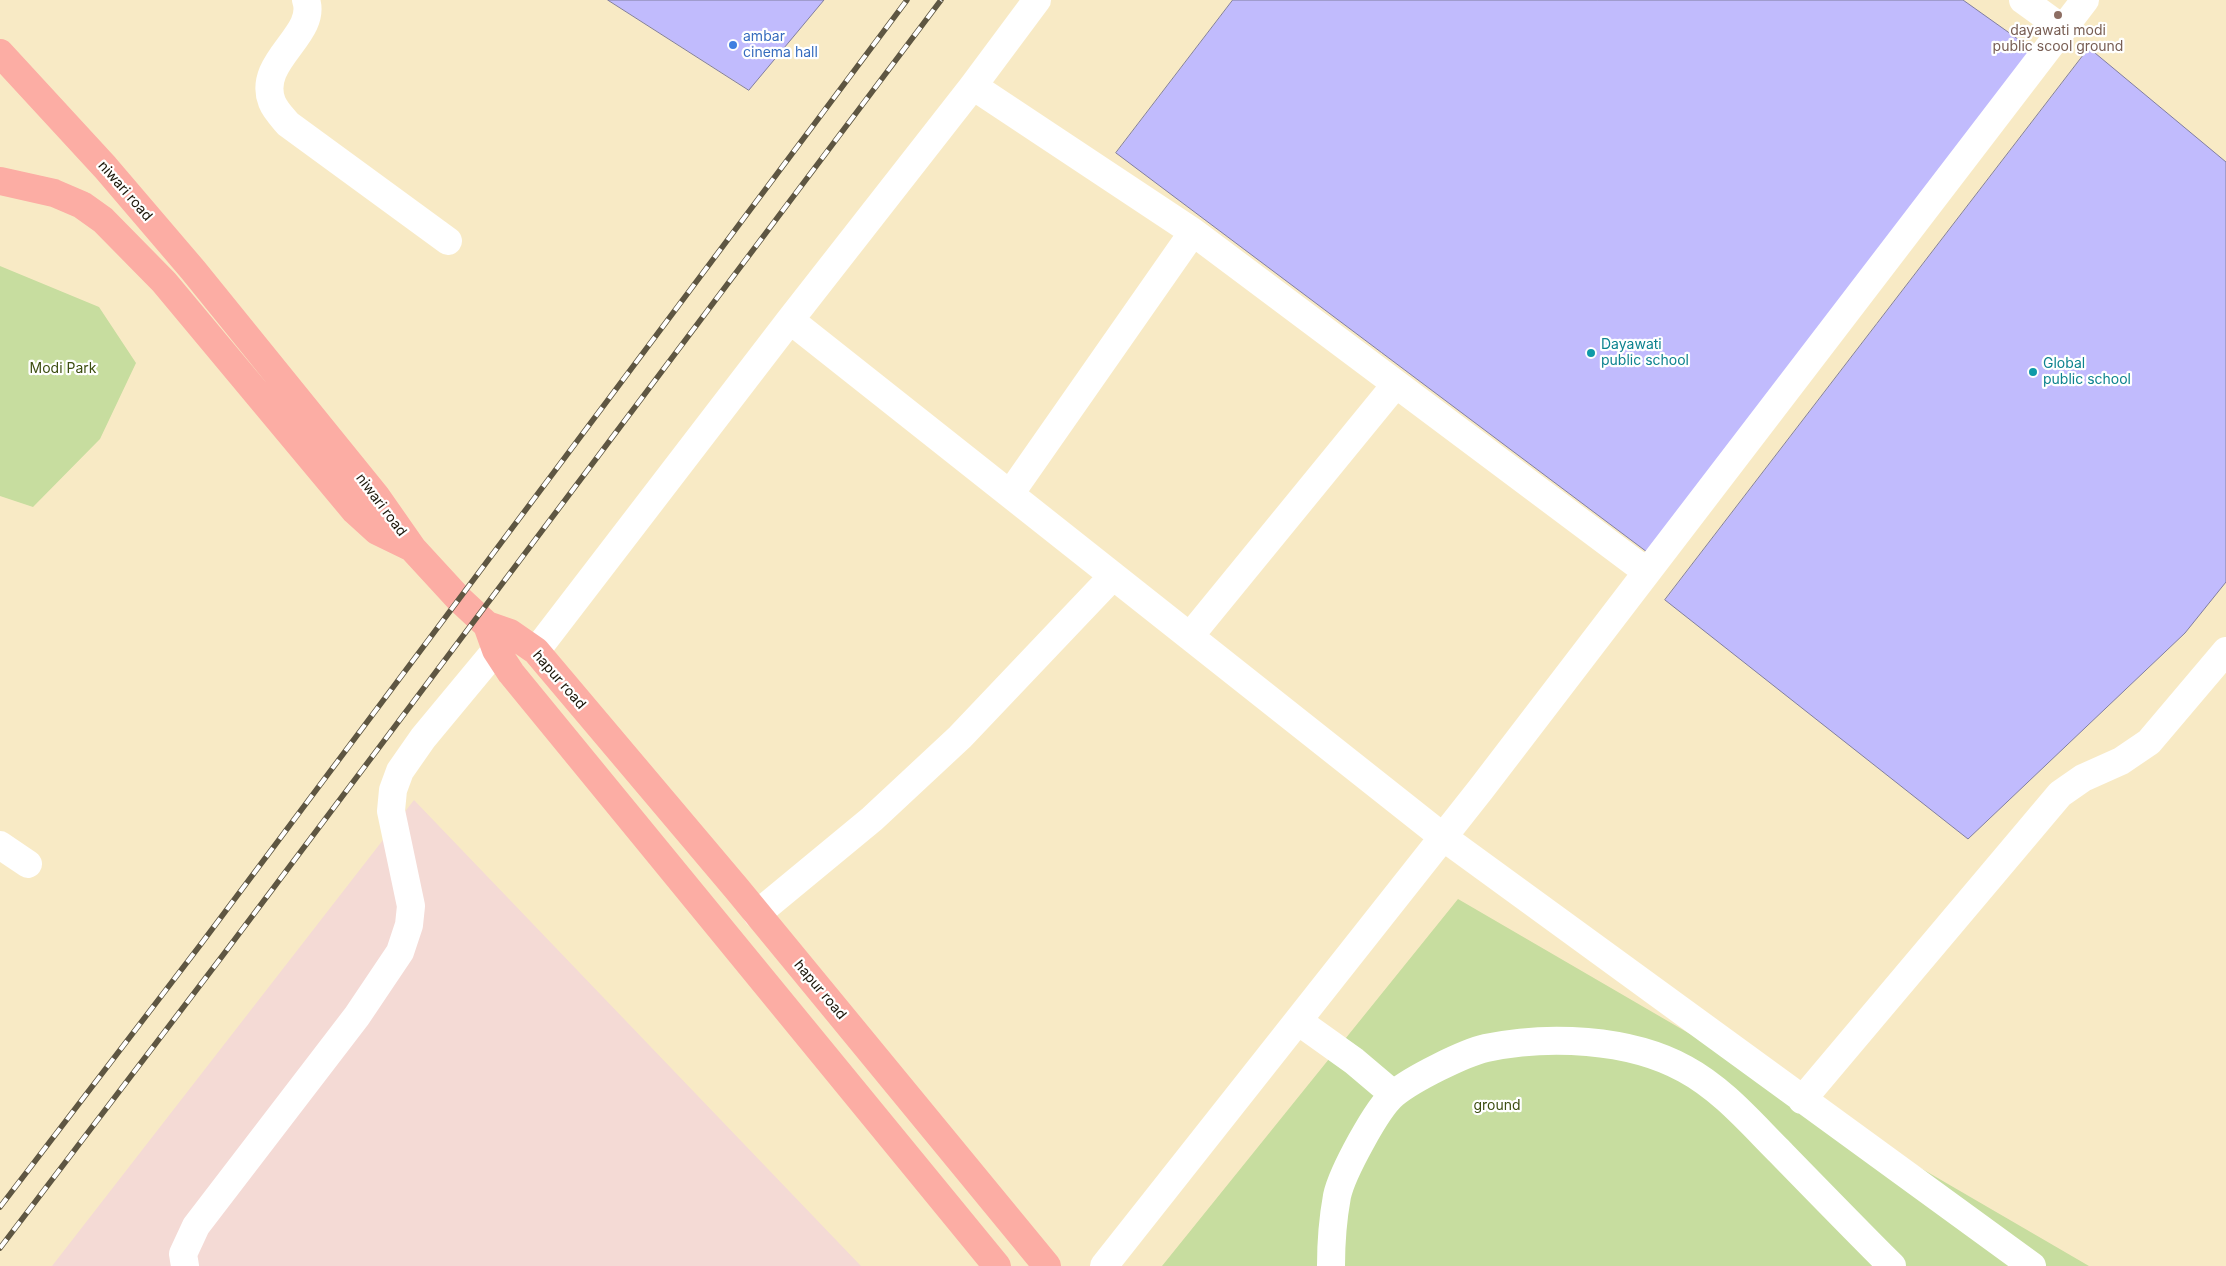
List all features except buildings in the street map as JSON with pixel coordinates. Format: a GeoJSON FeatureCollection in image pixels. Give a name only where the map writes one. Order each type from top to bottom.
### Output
{"type":"FeatureCollection","features":[{"type":"Feature","properties":{"kind":"main road","name":"niwari road"},"geometry":{"type":"LineString","coordinates":[[0,53],[105,167],[193,270],[376,496],[413,549]]}},
{"type":"Feature","properties":{"kind":"main road","name":"niwari road"},"geometry":{"type":"LineString","coordinates":[[0,180],[54,193],[82,205],[103,220],[164,282],[355,511],[377,531],[413,549]]}},
{"type":"Feature","properties":{"kind":"main road"},"geometry":{"type":"LineString","coordinates":[[413,549],[492,637],[523,688],[997,1266]]}},
{"type":"Feature","properties":{"kind":"main road","name":"hapur road"},"geometry":{"type":"LineString","coordinates":[[492,637],[510,633],[536,651],[757,914],[1047,1266]]}},
{"type":"Feature","properties":{"kind":"main road"},"geometry":{"type":"LineString","coordinates":[[946,1205],[978,1181]]}},
{"type":"Feature","properties":{"kind":"street"},"geometry":{"type":"LineString","coordinates":[[306,0],[308,4],[305,23],[276,64],[269,82],[272,103],[288,124],[448,241]]}},
{"type":"Feature","properties":{"kind":"street"},"geometry":{"type":"LineString","coordinates":[[536,651],[790,320],[973,86],[1037,0]]}},
{"type":"Feature","properties":{"kind":"street"},"geometry":{"type":"LineString","coordinates":[[2023,0],[2063,29]]}},
{"type":"Feature","properties":{"kind":"street"},"geometry":{"type":"LineString","coordinates":[[1104,1266],[1444,837],[2085,0]]}},
{"type":"Feature","properties":{"kind":"street"},"geometry":{"type":"LineString","coordinates":[[973,86],[1192,232],[1647,572]]}},
{"type":"Feature","properties":{"kind":"street"},"geometry":{"type":"LineString","coordinates":[[1010,494],[1192,232]]}},
{"type":"Feature","properties":{"kind":"street"},"geometry":{"type":"LineString","coordinates":[[790,320],[1444,837],[2032,1266]]}},
{"type":"Feature","properties":{"kind":"street"},"geometry":{"type":"LineString","coordinates":[[1190,636],[1396,384]]}},
{"type":"Feature","properties":{"kind":"street"},"geometry":{"type":"LineString","coordinates":[[757,914],[872,819],[960,737],[1114,576]]}},
{"type":"Feature","properties":{"kind":"street"},"geometry":{"type":"LineString","coordinates":[[185,1266],[183,1254],[196,1226],[357,1016],[400,952],[409,925],[411,906],[391,810],[393,790],[400,771],[492,637]]}},
{"type":"Feature","properties":{"kind":"street"},"geometry":{"type":"LineString","coordinates":[[1802,1100],[2060,794],[2083,778],[2121,761],[2149,742],[2226,651]]}},
{"type":"Feature","properties":{"kind":"street"},"geometry":{"type":"LineString","coordinates":[[0,845],[28,864]]}},
{"type":"Feature","properties":{"kind":"street"},"geometry":{"type":"LineString","coordinates":[[1298,1021],[1354,1061],[1394,1094]]}},
{"type":"Feature","properties":{"kind":"street"},"geometry":{"type":"LineString","coordinates":[[1331,1266],[1337,1194],[1370,1124],[1394,1094],[1428,1073],[1484,1049],[1529,1042],[1581,1042],[1625,1047],[1658,1057],[1685,1069],[1728,1099],[1892,1266]]}},
{"type":"Feature","properties":{"kind":"shaded area"},"geometry":{"type":"Polygon","coordinates":[[[414,800],[861,1266],[52,1266],[414,800]]]}},
{"type":"Feature","properties":{"kind":"green space","name":"Modi Park"},"geometry":{"type":"Polygon","coordinates":[[[0,266],[99,307],[136,363],[100,439],[33,507],[0,496],[0,266]]]}},
{"type":"Feature","properties":{"kind":"green space","name":"ground"},"geometry":{"type":"Polygon","coordinates":[[[1458,899],[2089,1266],[1162,1266],[1458,899]]]}},
{"type":"Feature","properties":{"kind":"railway"},"geometry":{"type":"LineString","coordinates":[[0,1207],[201,944],[907,0]]}},
{"type":"Feature","properties":{"kind":"railway"},"geometry":{"type":"LineString","coordinates":[[0,1248],[220,959],[941,0]]}},
{"type":"Feature","properties":{"kind":"place","name":"dayawati modi public scool ground"},"geometry":{"type":"Point","coordinates":[2058,15]}},
{"type":"Feature","properties":{"kind":"place","name":"ambar cinema hall"},"geometry":{"type":"Point","coordinates":[733,45]}},
{"type":"Feature","properties":{"kind":"place","name":"Dayawati public school"},"geometry":{"type":"Point","coordinates":[1591,353]}},
{"type":"Feature","properties":{"kind":"place","name":"Global public school"},"geometry":{"type":"Point","coordinates":[2033,372]}}]}
